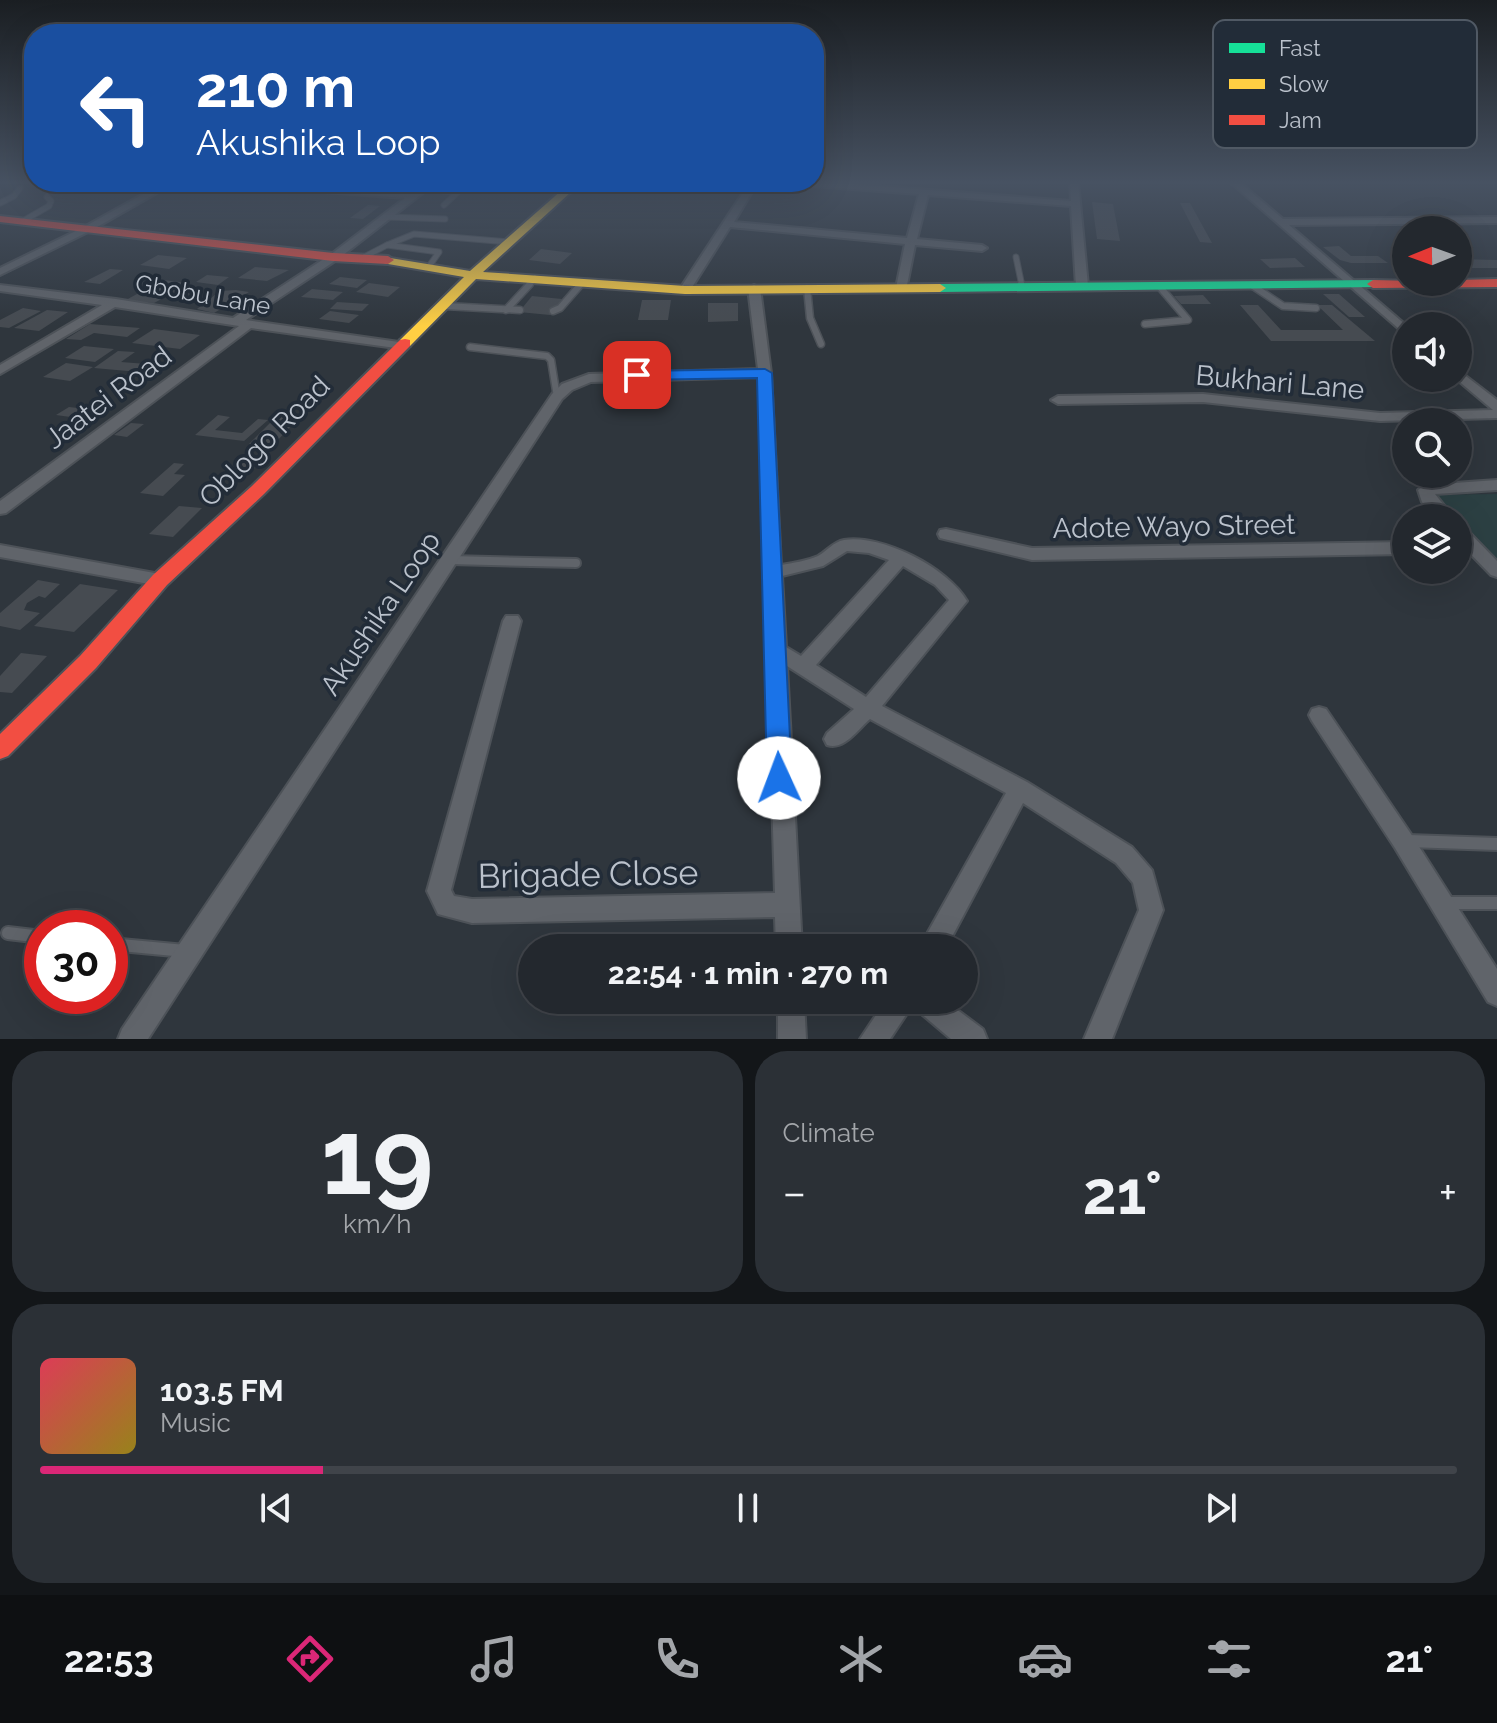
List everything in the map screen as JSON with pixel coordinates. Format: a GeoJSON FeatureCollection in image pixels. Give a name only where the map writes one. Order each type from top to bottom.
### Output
{"type":"FeatureCollection","features":[{"type":"Feature","properties":{"kind":"main road"},"geometry":{"type":"LineString","coordinates":[[91,229],[333,257],[434,259],[473,275],[685,290],[1497,283]]}},
{"type":"Feature","properties":{"kind":"main road","name":"Oblogo Road"},"geometry":{"type":"LineString","coordinates":[[0,749],[88,662],[160,580],[258,490],[399,346],[523,229]]}},
{"type":"Feature","properties":{"kind":"street"},"geometry":{"type":"LineString","coordinates":[[0,272],[86,229]]}},
{"type":"Feature","properties":{"kind":"street","name":"Jaatei Road"},"geometry":{"type":"LineString","coordinates":[[0,509],[241,324],[371,229]]}},
{"type":"Feature","properties":{"kind":"street"},"geometry":{"type":"LineString","coordinates":[[685,290],[725,229]]}},
{"type":"Feature","properties":{"kind":"street"},"geometry":{"type":"LineString","coordinates":[[788,229],[982,248]]}},
{"type":"Feature","properties":{"kind":"street"},"geometry":{"type":"LineString","coordinates":[[902,288],[914,229]]}},
{"type":"Feature","properties":{"kind":"street"},"geometry":{"type":"LineString","coordinates":[[1079,229],[1082,286]]}},
{"type":"Feature","properties":{"kind":"street"},"geometry":{"type":"LineString","coordinates":[[1289,229],[1392,319]]}},
{"type":"Feature","properties":{"kind":"street","name":"Gbobu Lane"},"geometry":{"type":"LineString","coordinates":[[0,288],[116,302],[241,324],[399,346]]}},
{"type":"Feature","properties":{"kind":"street"},"geometry":{"type":"LineString","coordinates":[[754,288],[765,373],[788,934]]}},
{"type":"Feature","properties":{"kind":"street"},"geometry":{"type":"LineString","coordinates":[[0,370],[116,302]]}},
{"type":"Feature","properties":{"kind":"street","name":"Akushika Loop"},"geometry":{"type":"LineString","coordinates":[[132,1039],[557,397],[567,387],[589,378],[765,373]]}},
{"type":"Feature","properties":{"kind":"street"},"geometry":{"type":"LineString","coordinates":[[1472,386],[1497,407]]}},
{"type":"Feature","properties":{"kind":"street","name":"Bukhari Lane"},"geometry":{"type":"LineString","coordinates":[[1058,400],[1203,398],[1380,417],[1497,414]]}},
{"type":"Feature","properties":{"kind":"street"},"geometry":{"type":"LineString","coordinates":[[1433,504],[1426,490],[1497,485]]}},
{"type":"Feature","properties":{"kind":"street","name":"Adote Wayo Street"},"geometry":{"type":"LineString","coordinates":[[946,534],[1032,554],[1392,548]]}},
{"type":"Feature","properties":{"kind":"street"},"geometry":{"type":"LineString","coordinates":[[774,572],[825,559],[843,546],[878,548],[941,580],[956,593],[958,601],[868,708],[834,739]]}},
{"type":"Feature","properties":{"kind":"street"},"geometry":{"type":"LineString","coordinates":[[0,551],[160,580]]}},
{"type":"Feature","properties":{"kind":"street"},"geometry":{"type":"LineString","coordinates":[[1472,552],[1497,571]]}},
{"type":"Feature","properties":{"kind":"street"},"geometry":{"type":"LineString","coordinates":[[803,667],[900,559]]}},
{"type":"Feature","properties":{"kind":"street","name":"Brigade Close"},"geometry":{"type":"LineString","coordinates":[[512,621],[439,891],[447,906],[472,911],[787,905]]}},
{"type":"Feature","properties":{"kind":"street"},"geometry":{"type":"LineString","coordinates":[[776,650],[868,708],[1019,789],[1124,855],[1144,878],[1151,910],[1098,1039]]}},
{"type":"Feature","properties":{"kind":"street"},"geometry":{"type":"LineString","coordinates":[[1319,715],[1443,903],[1497,993]]}},
{"type":"Feature","properties":{"kind":"street"},"geometry":{"type":"LineString","coordinates":[[940,934],[1019,789]]}},
{"type":"Feature","properties":{"kind":"street"},"geometry":{"type":"LineString","coordinates":[[791,1014],[792,1039]]}},
{"type":"Feature","properties":{"kind":"street"},"geometry":{"type":"LineString","coordinates":[[874,1039],[892,1014]]}},
{"type":"Feature","properties":{"kind":"street"},"geometry":{"type":"LineString","coordinates":[[941,1014],[973,1039]]}},
{"type":"Feature","properties":{"kind":"lane"},"geometry":{"type":"LineString","coordinates":[[364,257],[409,234],[509,242]]}},
{"type":"Feature","properties":{"kind":"lane"},"geometry":{"type":"LineString","coordinates":[[387,245],[434,259],[455,239]]}},
{"type":"Feature","properties":{"kind":"lane"},"geometry":{"type":"LineString","coordinates":[[1016,257],[1022,287]]}},
{"type":"Feature","properties":{"kind":"lane"},"geometry":{"type":"LineString","coordinates":[[506,310],[535,278]]}},
{"type":"Feature","properties":{"kind":"lane"},"geometry":{"type":"LineString","coordinates":[[553,311],[560,308],[581,284]]}},
{"type":"Feature","properties":{"kind":"lane"},"geometry":{"type":"LineString","coordinates":[[1252,285],[1283,306],[1316,308]]}},
{"type":"Feature","properties":{"kind":"lane"},"geometry":{"type":"LineString","coordinates":[[1145,324],[1188,322],[1159,286]]}},
{"type":"Feature","properties":{"kind":"lane"},"geometry":{"type":"LineString","coordinates":[[807,288],[810,318],[821,344]]}},
{"type":"Feature","properties":{"kind":"lane"},"geometry":{"type":"LineString","coordinates":[[445,306],[520,310]]}},
{"type":"Feature","properties":{"kind":"lane"},"geometry":{"type":"LineString","coordinates":[[470,347],[547,356],[551,360],[557,397]]}},
{"type":"Feature","properties":{"kind":"lane"},"geometry":{"type":"LineString","coordinates":[[449,560],[576,563]]}},
{"type":"Feature","properties":{"kind":"lane"},"geometry":{"type":"LineString","coordinates":[[1403,841],[1497,844]]}},
{"type":"Feature","properties":{"kind":"lane"},"geometry":{"type":"LineString","coordinates":[[1443,903],[1497,903]]}},
{"type":"Feature","properties":{"kind":"lane"},"geometry":{"type":"LineString","coordinates":[[8,933],[24,935]]}},
{"type":"Feature","properties":{"kind":"lane"},"geometry":{"type":"LineString","coordinates":[[128,946],[189,952]]}},
{"type":"Feature","properties":{"kind":"green space"},"geometry":{"type":"Polygon","coordinates":[[[1497,494],[1497,559],[1472,534],[1472,504],[1443,504],[1434,495],[1497,494]]]}},
{"type":"Feature","properties":{"kind":"building"},"geometry":{"type":"Polygon","coordinates":[[[1096,229],[1118,229],[1120,241],[1097,239],[1096,229]]]}},
{"type":"Feature","properties":{"kind":"building"},"geometry":{"type":"Polygon","coordinates":[[[1194,229],[1205,229],[1212,243],[1200,242],[1194,229]]]}},
{"type":"Feature","properties":{"kind":"building"},"geometry":{"type":"Polygon","coordinates":[[[1339,246],[1351,256],[1378,256],[1388,263],[1351,263],[1340,260],[1323,247],[1339,246]]]}},
{"type":"Feature","properties":{"kind":"building"},"geometry":{"type":"Polygon","coordinates":[[[541,249],[572,253],[560,264],[529,260],[541,249]]]}},
{"type":"Feature","properties":{"kind":"building"},"geometry":{"type":"Polygon","coordinates":[[[158,255],[187,258],[169,269],[140,265],[158,255]]]}},
{"type":"Feature","properties":{"kind":"building"},"geometry":{"type":"Polygon","coordinates":[[[1295,258],[1305,267],[1270,268],[1260,259],[1295,258]]]}},
{"type":"Feature","properties":{"kind":"building"},"geometry":{"type":"Polygon","coordinates":[[[1472,259],[1497,260],[1497,268],[1472,268],[1472,259]]]}},
{"type":"Feature","properties":{"kind":"building"},"geometry":{"type":"Polygon","coordinates":[[[255,267],[289,270],[267,281],[238,278],[255,267]]]}},
{"type":"Feature","properties":{"kind":"building"},"geometry":{"type":"Polygon","coordinates":[[[110,269],[123,270],[100,284],[84,282],[110,269]]]}},
{"type":"Feature","properties":{"kind":"building"},"geometry":{"type":"Polygon","coordinates":[[[207,275],[229,277],[218,285],[196,282],[207,275]]]}},
{"type":"Feature","properties":{"kind":"building"},"geometry":{"type":"Polygon","coordinates":[[[340,277],[367,280],[357,288],[329,284],[340,277]]]}},
{"type":"Feature","properties":{"kind":"building"},"geometry":{"type":"Polygon","coordinates":[[[163,280],[188,283],[171,293],[149,291],[169,295],[154,303],[124,301],[163,280]]]}},
{"type":"Feature","properties":{"kind":"building"},"geometry":{"type":"Polygon","coordinates":[[[369,283],[400,287],[388,297],[356,292],[369,283]]]}},
{"type":"Feature","properties":{"kind":"building"},"geometry":{"type":"Polygon","coordinates":[[[312,289],[343,292],[333,300],[301,297],[312,289]]]}},
{"type":"Feature","properties":{"kind":"building"},"geometry":{"type":"Polygon","coordinates":[[[220,291],[249,292],[214,313],[197,309],[220,291]]]}},
{"type":"Feature","properties":{"kind":"building"},"geometry":{"type":"Polygon","coordinates":[[[1323,294],[1339,294],[1365,317],[1349,317],[1323,294]]]}},
{"type":"Feature","properties":{"kind":"building"},"geometry":{"type":"Polygon","coordinates":[[[1203,295],[1211,304],[1181,304],[1174,296],[1203,295]]]}},
{"type":"Feature","properties":{"kind":"building"},"geometry":{"type":"Polygon","coordinates":[[[532,296],[562,299],[550,315],[519,312],[532,296]]]}},
{"type":"Feature","properties":{"kind":"building"},"geometry":{"type":"Polygon","coordinates":[[[642,300],[671,300],[668,320],[638,320],[642,300]]]}},
{"type":"Feature","properties":{"kind":"building"},"geometry":{"type":"Polygon","coordinates":[[[337,302],[369,304],[362,311],[330,309],[337,302]]]}},
{"type":"Feature","properties":{"kind":"building"},"geometry":{"type":"Polygon","coordinates":[[[708,303],[738,303],[738,321],[708,322],[708,303]]]}},
{"type":"Feature","properties":{"kind":"building"},"geometry":{"type":"Polygon","coordinates":[[[1240,305],[1258,305],[1281,330],[1343,330],[1317,305],[1332,305],[1375,341],[1271,341],[1240,305]]]}},
{"type":"Feature","properties":{"kind":"building"},"geometry":{"type":"Polygon","coordinates":[[[23,308],[41,311],[9,328],[0,327],[0,320],[23,308]]]}},
{"type":"Feature","properties":{"kind":"building"},"geometry":{"type":"Polygon","coordinates":[[[47,310],[68,312],[39,331],[14,328],[47,310]]]}},
{"type":"Feature","properties":{"kind":"building"},"geometry":{"type":"Polygon","coordinates":[[[330,311],[359,315],[349,323],[319,319],[330,311]]]}},
{"type":"Feature","properties":{"kind":"building"},"geometry":{"type":"Polygon","coordinates":[[[90,324],[140,328],[127,337],[94,333],[81,340],[66,339],[90,324]]]}},
{"type":"Feature","properties":{"kind":"building"},"geometry":{"type":"Polygon","coordinates":[[[154,329],[200,335],[180,349],[132,343],[154,329]]]}},
{"type":"Feature","properties":{"kind":"building"},"geometry":{"type":"Polygon","coordinates":[[[84,346],[114,349],[95,362],[65,358],[84,346]]]}},
{"type":"Feature","properties":{"kind":"building"},"geometry":{"type":"Polygon","coordinates":[[[118,351],[135,352],[121,362],[160,365],[150,373],[94,368],[118,351]]]}},
{"type":"Feature","properties":{"kind":"building"},"geometry":{"type":"Polygon","coordinates":[[[66,363],[93,367],[70,381],[43,377],[66,363]]]}},
{"type":"Feature","properties":{"kind":"building"},"geometry":{"type":"Polygon","coordinates":[[[69,407],[104,411],[92,420],[56,415],[69,407]]]}},
{"type":"Feature","properties":{"kind":"building"},"geometry":{"type":"Polygon","coordinates":[[[218,415],[230,417],[215,430],[242,433],[258,419],[268,420],[244,441],[195,435],[218,415]]]}},
{"type":"Feature","properties":{"kind":"building"},"geometry":{"type":"Polygon","coordinates":[[[278,415],[300,417],[272,446],[249,444],[278,415]]]}},
{"type":"Feature","properties":{"kind":"building"},"geometry":{"type":"Polygon","coordinates":[[[131,423],[144,424],[127,437],[114,435],[131,423]]]}},
{"type":"Feature","properties":{"kind":"building"},"geometry":{"type":"Polygon","coordinates":[[[243,456],[264,459],[253,470],[232,467],[243,456]]]}},
{"type":"Feature","properties":{"kind":"building"},"geometry":{"type":"Polygon","coordinates":[[[174,463],[184,464],[174,474],[185,475],[163,496],[140,493],[174,463]]]}},
{"type":"Feature","properties":{"kind":"building"},"geometry":{"type":"Polygon","coordinates":[[[179,506],[202,508],[173,537],[149,534],[179,506]]]}},
{"type":"Feature","properties":{"kind":"building"},"geometry":{"type":"Polygon","coordinates":[[[38,580],[60,584],[45,598],[39,596],[27,603],[24,610],[40,613],[20,630],[0,626],[0,613],[38,580]]]}},
{"type":"Feature","properties":{"kind":"building"},"geometry":{"type":"Polygon","coordinates":[[[80,584],[118,590],[74,632],[34,626],[80,584]]]}},
{"type":"Feature","properties":{"kind":"building"},"geometry":{"type":"Polygon","coordinates":[[[21,653],[47,656],[12,693],[0,692],[0,676],[21,653]]]}},
{"type":"Feature","properties":{"kind":"traffic: fast"},"geometry":{"type":"LineString","coordinates":[[940,288],[1373,284]]}},
{"type":"Feature","properties":{"kind":"traffic: slow"},"geometry":{"type":"LineString","coordinates":[[405,343],[524,229]]}},
{"type":"Feature","properties":{"kind":"traffic: slow"},"geometry":{"type":"LineString","coordinates":[[388,260],[473,275],[685,290],[940,288]]}},
{"type":"Feature","properties":{"kind":"traffic: jam"},"geometry":{"type":"LineString","coordinates":[[92,229],[333,257],[388,260]]}},
{"type":"Feature","properties":{"kind":"traffic: jam"},"geometry":{"type":"LineString","coordinates":[[1373,284],[1497,283]]}},
{"type":"Feature","properties":{"kind":"traffic: jam"},"geometry":{"type":"LineString","coordinates":[[0,749],[88,662],[160,580],[258,490],[405,343]]}},
{"type":"Feature","properties":{"kind":"route"},"geometry":{"type":"LineString","coordinates":[[637,375],[765,373],[779,778]]}}]}
